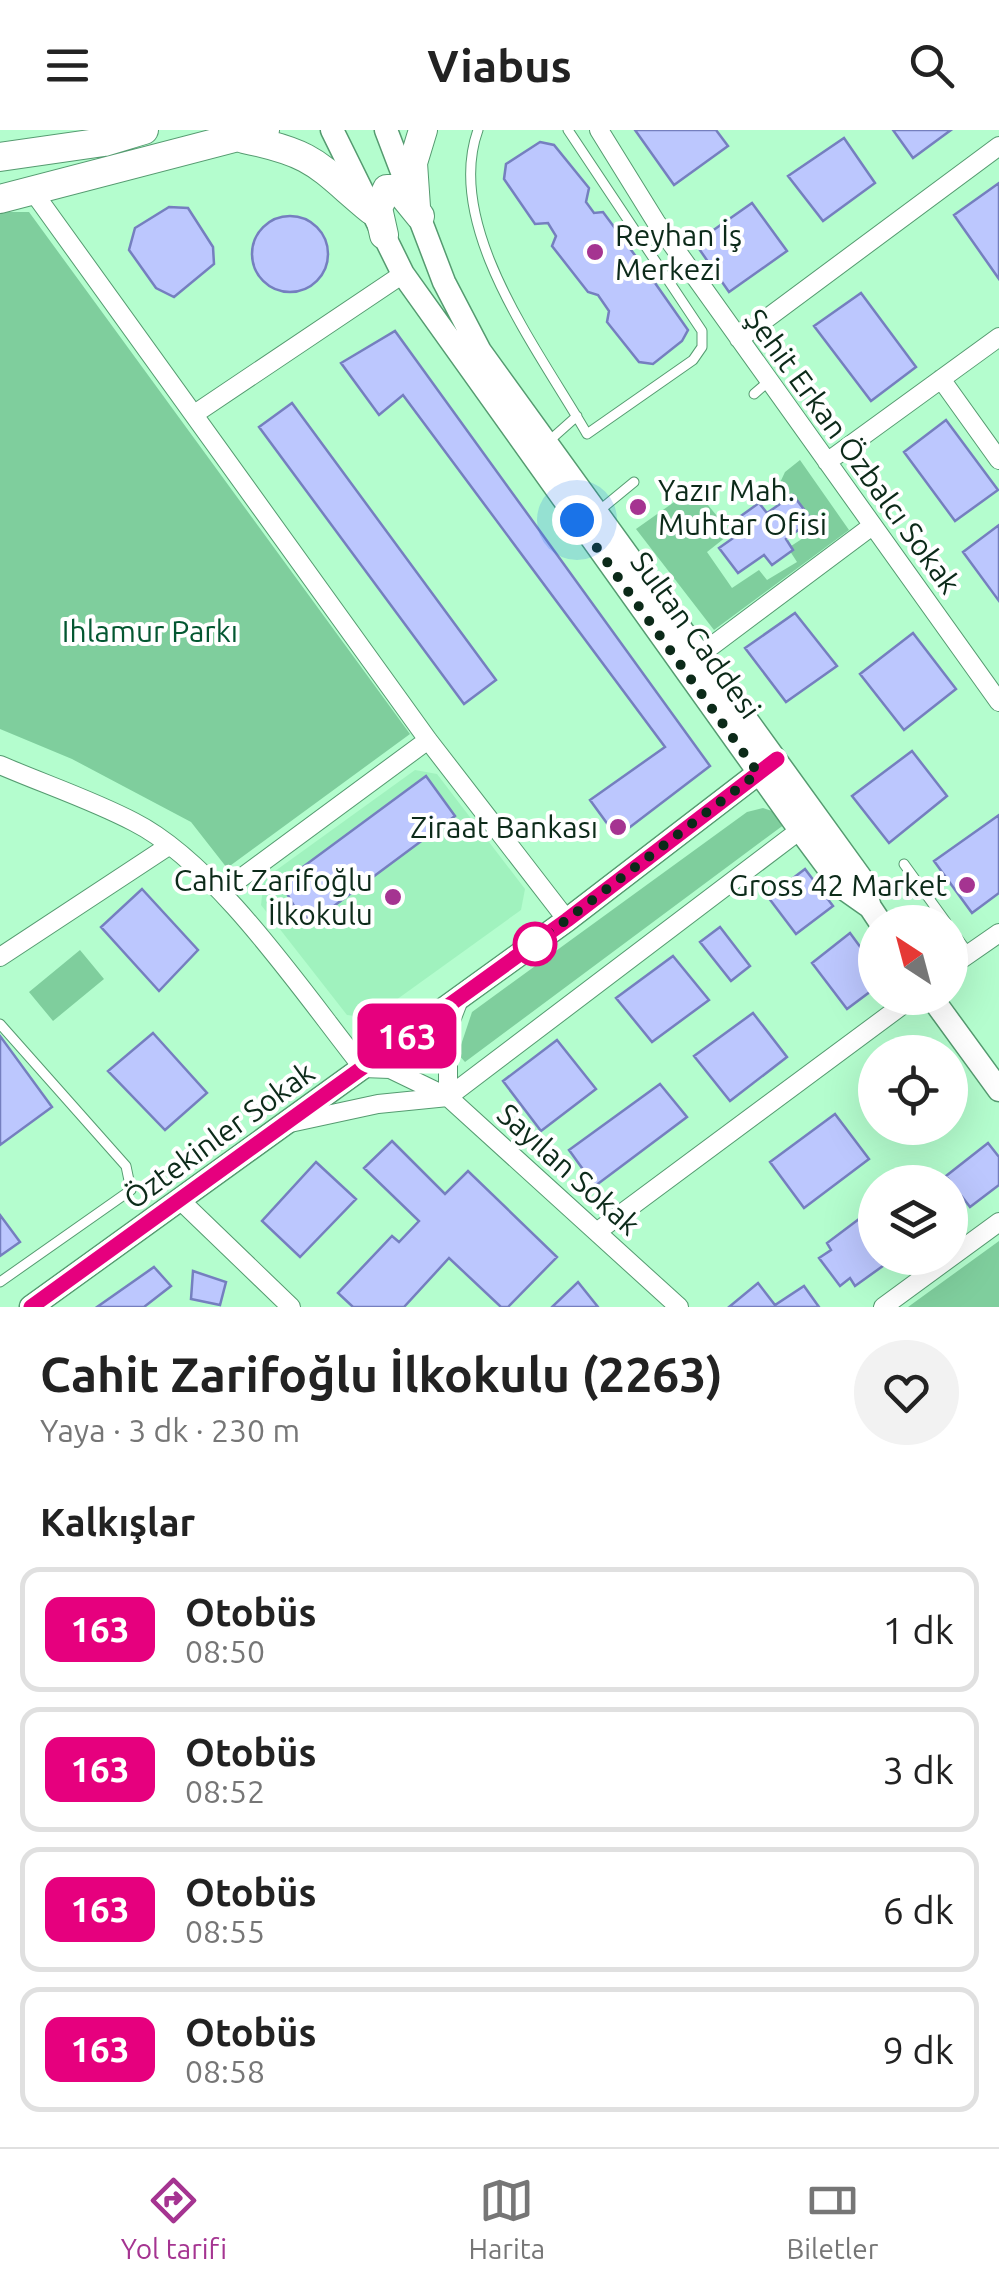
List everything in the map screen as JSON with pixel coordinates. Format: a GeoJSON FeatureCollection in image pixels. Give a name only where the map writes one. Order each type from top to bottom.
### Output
{"type":"FeatureCollection","features":[{"type":"Feature","properties":{"kind":"main road"},"geometry":{"type":"LineString","coordinates":[[0,157],[104,142],[144,130]]}},
{"type":"Feature","properties":{"kind":"main road"},"geometry":{"type":"LineString","coordinates":[[418,212],[413,163],[423,130]]}},
{"type":"Feature","properties":{"kind":"main road"},"geometry":{"type":"LineString","coordinates":[[0,199],[255,134],[323,165],[378,222]]}},
{"type":"Feature","properties":{"kind":"main road"},"geometry":{"type":"LineString","coordinates":[[378,222],[378,208],[387,190],[398,189],[418,212]]}},
{"type":"Feature","properties":{"kind":"street","name":"Sultan Caddesi"},"geometry":{"type":"LineString","coordinates":[[332,130],[403,274],[768,766],[862,878],[871,905]]}},
{"type":"Feature","properties":{"kind":"street","name":"Sultan Caddesi"},"geometry":{"type":"LineString","coordinates":[[386,130],[444,282],[480,351],[702,654],[768,766],[800,830],[843,888],[863,905]]}},
{"type":"Feature","properties":{"kind":"street","name":"Şehit Erkan Özbalcı Sokak"},"geometry":{"type":"LineString","coordinates":[[599,130],[671,244],[739,339],[761,387],[827,462],[996,690]]}},
{"type":"Feature","properties":{"kind":"street"},"geometry":{"type":"LineString","coordinates":[[739,339],[999,146]]}},
{"type":"Feature","properties":{"kind":"street"},"geometry":{"type":"LineString","coordinates":[[34,193],[428,740],[567,920]]}},
{"type":"Feature","properties":{"kind":"street"},"geometry":{"type":"LineString","coordinates":[[196,414],[403,274]]}},
{"type":"Feature","properties":{"kind":"street"},"geometry":{"type":"LineString","coordinates":[[827,462],[999,336]]}},
{"type":"Feature","properties":{"kind":"street"},"geometry":{"type":"LineString","coordinates":[[941,379],[999,460]]}},
{"type":"Feature","properties":{"kind":"street"},"geometry":{"type":"LineString","coordinates":[[702,654],[872,526]]}},
{"type":"Feature","properties":{"kind":"street"},"geometry":{"type":"LineString","coordinates":[[222,892],[428,740]]}},
{"type":"Feature","properties":{"kind":"street"},"geometry":{"type":"LineString","coordinates":[[0,765],[138,823],[222,892],[362,1068]]}},
{"type":"Feature","properties":{"kind":"street","name":"Öztekinler Sokak"},"geometry":{"type":"LineString","coordinates":[[31,1307],[567,920],[768,766]]}},
{"type":"Feature","properties":{"kind":"street"},"geometry":{"type":"LineString","coordinates":[[284,1124],[378,1104],[448,1097],[800,830]]}},
{"type":"Feature","properties":{"kind":"street"},"geometry":{"type":"LineString","coordinates":[[0,957],[167,847]]}},
{"type":"Feature","properties":{"kind":"street"},"geometry":{"type":"LineString","coordinates":[[968,954],[999,932]]}},
{"type":"Feature","properties":{"kind":"street"},"geometry":{"type":"LineString","coordinates":[[448,1097],[448,1028],[460,997]]}},
{"type":"Feature","properties":{"kind":"street"},"geometry":{"type":"LineString","coordinates":[[598,1231],[889,1015]]}},
{"type":"Feature","properties":{"kind":"street"},"geometry":{"type":"LineString","coordinates":[[944,1015],[999,1090]]}},
{"type":"Feature","properties":{"kind":"street","name":"Sayılan Sokak"},"geometry":{"type":"LineString","coordinates":[[362,1068],[390,1068],[448,1097],[598,1231],[670,1305]]}},
{"type":"Feature","properties":{"kind":"street"},"geometry":{"type":"LineString","coordinates":[[180,1200],[291,1307]]}},
{"type":"Feature","properties":{"kind":"street"},"geometry":{"type":"LineString","coordinates":[[882,1307],[999,1222]]}},
{"type":"Feature","properties":{"kind":"lane"},"geometry":{"type":"LineString","coordinates":[[478,130],[468,157],[468,185],[478,232],[587,434],[692,360],[702,347],[702,332],[568,130]]}},
{"type":"Feature","properties":{"kind":"lane"},"geometry":{"type":"LineString","coordinates":[[653,257],[671,244]]}},
{"type":"Feature","properties":{"kind":"lane"},"geometry":{"type":"LineString","coordinates":[[547,443],[577,416]]}},
{"type":"Feature","properties":{"kind":"lane"},"geometry":{"type":"LineString","coordinates":[[598,512],[634,482]]}},
{"type":"Feature","properties":{"kind":"lane"},"geometry":{"type":"LineString","coordinates":[[904,864],[934,905]]}},
{"type":"Feature","properties":{"kind":"lane"},"geometry":{"type":"LineString","coordinates":[[0,1024],[126,1166],[131,1190],[0,1282]]}},
{"type":"Feature","properties":{"kind":"shaded area","name":"Cahit Zarifoğlu İlkokulu"},"geometry":{"type":"Polygon","coordinates":[[[415,770],[437,774],[525,889],[521,910],[371,1018],[347,1015],[261,905],[264,879],[415,770]]]}},
{"type":"Feature","properties":{"kind":"green space","name":"Ihlamur Parkı"},"geometry":{"type":"Polygon","coordinates":[[[0,212],[29,212],[410,734],[227,868],[191,822],[72,759],[0,729],[0,212]]]}},
{"type":"Feature","properties":{"kind":"green space"},"geometry":{"type":"Polygon","coordinates":[[[800,460],[849,530],[714,630],[636,529],[694,488],[731,533],[707,552],[732,588],[759,570],[767,580],[797,562],[788,548],[814,531],[778,487],[785,472],[800,460]]]}},
{"type":"Feature","properties":{"kind":"green space"},"geometry":{"type":"Polygon","coordinates":[[[763,808],[775,812],[785,824],[465,1062],[458,1054],[472,1012],[747,812],[763,808]]]}},
{"type":"Feature","properties":{"kind":"green space"},"geometry":{"type":"Polygon","coordinates":[[[80,950],[104,979],[53,1021],[29,992],[80,950]]]}},
{"type":"Feature","properties":{"kind":"green space"},"geometry":{"type":"Polygon","coordinates":[[[999,1241],[999,1307],[908,1307],[952,1275],[968,1275],[968,1263],[999,1241]]]}},
{"type":"Feature","properties":{"kind":"building"},"geometry":{"type":"Polygon","coordinates":[[[635,130],[716,130],[728,146],[674,185],[635,130]]]}},
{"type":"Feature","properties":{"kind":"building"},"geometry":{"type":"Polygon","coordinates":[[[893,130],[951,130],[913,158],[893,130]]]}},
{"type":"Feature","properties":{"kind":"building"},"geometry":{"type":"Polygon","coordinates":[[[844,138],[875,183],[823,221],[788,176],[844,138]]]}},
{"type":"Feature","properties":{"kind":"building","name":"Reyhan İş Merkezi"},"geometry":{"type":"Polygon","coordinates":[[[540,142],[554,145],[589,188],[586,202],[594,213],[603,212],[637,258],[634,268],[645,281],[655,283],[688,330],[682,341],[653,364],[639,362],[607,322],[609,311],[598,295],[588,292],[552,246],[556,236],[548,223],[535,224],[504,179],[506,164],[540,142]]]}},
{"type":"Feature","properties":{"kind":"building"},"geometry":{"type":"Polygon","coordinates":[[[999,183],[999,279],[954,215],[999,183]]]}},
{"type":"Feature","properties":{"kind":"building"},"geometry":{"type":"Polygon","coordinates":[[[752,203],[787,251],[729,292],[695,243],[752,203]]]}},
{"type":"Feature","properties":{"kind":"building"},"geometry":{"type":"Polygon","coordinates":[[[169,207],[188,208],[213,247],[214,264],[174,297],[156,288],[129,250],[135,228],[169,207]]]}},
{"type":"Feature","properties":{"kind":"building"},"geometry":{"type":"Polygon","coordinates":[[[290,216],[317,227],[328,254],[317,281],[290,292],[263,281],[252,254],[263,227],[290,216]]]}},
{"type":"Feature","properties":{"kind":"building"},"geometry":{"type":"Polygon","coordinates":[[[861,293],[916,367],[871,401],[814,326],[861,293]]]}},
{"type":"Feature","properties":{"kind":"building"},"geometry":{"type":"Polygon","coordinates":[[[395,331],[710,766],[617,837],[590,800],[665,747],[403,395],[379,415],[341,363],[395,331]]]}},
{"type":"Feature","properties":{"kind":"building"},"geometry":{"type":"Polygon","coordinates":[[[292,403],[496,680],[464,704],[259,427],[292,403]]]}},
{"type":"Feature","properties":{"kind":"building"},"geometry":{"type":"Polygon","coordinates":[[[946,420],[998,490],[955,521],[904,452],[946,420]]]}},
{"type":"Feature","properties":{"kind":"building"},"geometry":{"type":"Polygon","coordinates":[[[793,495],[812,520],[786,539],[793,550],[772,565],[764,555],[738,573],[719,548],[746,529],[738,518],[759,503],[767,513],[793,495]]]}},
{"type":"Feature","properties":{"kind":"building"},"geometry":{"type":"Polygon","coordinates":[[[999,525],[999,601],[963,552],[999,525]]]}},
{"type":"Feature","properties":{"kind":"building"},"geometry":{"type":"Polygon","coordinates":[[[795,613],[837,666],[786,702],[745,648],[795,613]]]}},
{"type":"Feature","properties":{"kind":"building"},"geometry":{"type":"Polygon","coordinates":[[[913,633],[956,689],[904,730],[860,674],[913,633]]]}},
{"type":"Feature","properties":{"kind":"building"},"geometry":{"type":"Polygon","coordinates":[[[912,751],[947,796],[889,843],[852,796],[912,751]]]}},
{"type":"Feature","properties":{"kind":"building"},"geometry":{"type":"Polygon","coordinates":[[[426,776],[455,816],[311,923],[300,909],[297,911],[281,883],[426,776]]]}},
{"type":"Feature","properties":{"kind":"building"},"geometry":{"type":"Polygon","coordinates":[[[999,815],[999,893],[972,913],[934,861],[999,815]]]}},
{"type":"Feature","properties":{"kind":"building"},"geometry":{"type":"Polygon","coordinates":[[[805,869],[833,906],[796,934],[768,897],[805,869]]]}},
{"type":"Feature","properties":{"kind":"building"},"geometry":{"type":"Polygon","coordinates":[[[142,889],[198,950],[159,991],[101,927],[142,889]]]}},
{"type":"Feature","properties":{"kind":"building"},"geometry":{"type":"Polygon","coordinates":[[[720,927],[750,966],[731,981],[700,942],[720,927]]]}},
{"type":"Feature","properties":{"kind":"building"},"geometry":{"type":"Polygon","coordinates":[[[850,933],[858,944],[858,1001],[847,1009],[812,963],[850,933]]]}},
{"type":"Feature","properties":{"kind":"building"},"geometry":{"type":"Polygon","coordinates":[[[673,956],[709,1000],[652,1042],[616,998],[673,956]]]}},
{"type":"Feature","properties":{"kind":"building"},"geometry":{"type":"Polygon","coordinates":[[[753,1013],[787,1057],[730,1101],[694,1056],[753,1013]]]}},
{"type":"Feature","properties":{"kind":"building"},"geometry":{"type":"Polygon","coordinates":[[[153,1033],[207,1093],[165,1130],[108,1071],[153,1033]]]}},
{"type":"Feature","properties":{"kind":"building"},"geometry":{"type":"Polygon","coordinates":[[[0,1036],[52,1107],[0,1145],[0,1036]]]}},
{"type":"Feature","properties":{"kind":"building"},"geometry":{"type":"Polygon","coordinates":[[[557,1040],[596,1089],[541,1131],[503,1081],[557,1040]]]}},
{"type":"Feature","properties":{"kind":"building"},"geometry":{"type":"Polygon","coordinates":[[[660,1084],[687,1117],[595,1186],[569,1150],[660,1084]]]}},
{"type":"Feature","properties":{"kind":"building"},"geometry":{"type":"Polygon","coordinates":[[[835,1114],[869,1159],[804,1208],[770,1162],[835,1114]]]}},
{"type":"Feature","properties":{"kind":"building"},"geometry":{"type":"Polygon","coordinates":[[[392,1141],[445,1194],[468,1171],[557,1257],[508,1307],[501,1307],[449,1258],[404,1307],[353,1307],[338,1293],[392,1236],[399,1242],[419,1221],[364,1168],[392,1141]]]}},
{"type":"Feature","properties":{"kind":"building"},"geometry":{"type":"Polygon","coordinates":[[[988,1143],[999,1157],[999,1185],[970,1207],[968,1165],[960,1165],[988,1143]]]}},
{"type":"Feature","properties":{"kind":"building"},"geometry":{"type":"Polygon","coordinates":[[[316,1162],[356,1199],[300,1257],[262,1221],[316,1162]]]}},
{"type":"Feature","properties":{"kind":"building"},"geometry":{"type":"Polygon","coordinates":[[[0,1215],[20,1242],[0,1256],[0,1215]]]}},
{"type":"Feature","properties":{"kind":"building"},"geometry":{"type":"Polygon","coordinates":[[[858,1220],[858,1275],[870,1275],[855,1286],[850,1278],[840,1286],[819,1258],[831,1250],[827,1243],[858,1220]]]}},
{"type":"Feature","properties":{"kind":"building"},"geometry":{"type":"Polygon","coordinates":[[[154,1267],[171,1286],[144,1307],[97,1307],[154,1267]]]}},
{"type":"Feature","properties":{"kind":"building"},"geometry":{"type":"Polygon","coordinates":[[[193,1271],[226,1282],[220,1305],[191,1299],[193,1271]]]}},
{"type":"Feature","properties":{"kind":"building"},"geometry":{"type":"Polygon","coordinates":[[[578,1282],[598,1307],[552,1307],[578,1282]]]}},
{"type":"Feature","properties":{"kind":"building"},"geometry":{"type":"Polygon","coordinates":[[[758,1283],[775,1305],[804,1286],[819,1307],[729,1307],[758,1283]]]}},
{"type":"Feature","properties":{"kind":"bus line","name":"163"},"geometry":{"type":"LineString","coordinates":[[31,1307],[567,920],[777,759]]}},
{"type":"Feature","properties":{"kind":"place","name":"Reyhan İş Merkezi"},"geometry":{"type":"Point","coordinates":[595,252]}},
{"type":"Feature","properties":{"kind":"place","name":"Yazır Mah. Muhtar Ofisi"},"geometry":{"type":"Point","coordinates":[638,507]}},
{"type":"Feature","properties":{"kind":"place","name":"Ziraat Bankası"},"geometry":{"type":"Point","coordinates":[618,827]}},
{"type":"Feature","properties":{"kind":"place","name":"Gross 42 Market"},"geometry":{"type":"Point","coordinates":[967,885]}},
{"type":"Feature","properties":{"kind":"place","name":"Cahit Zarifoğlu İlkokulu"},"geometry":{"type":"Point","coordinates":[393,897]}},
{"type":"Feature","properties":{"kind":"route"},"geometry":{"type":"LineString","coordinates":[[535,944],[758,773],[577,520]]}}]}
